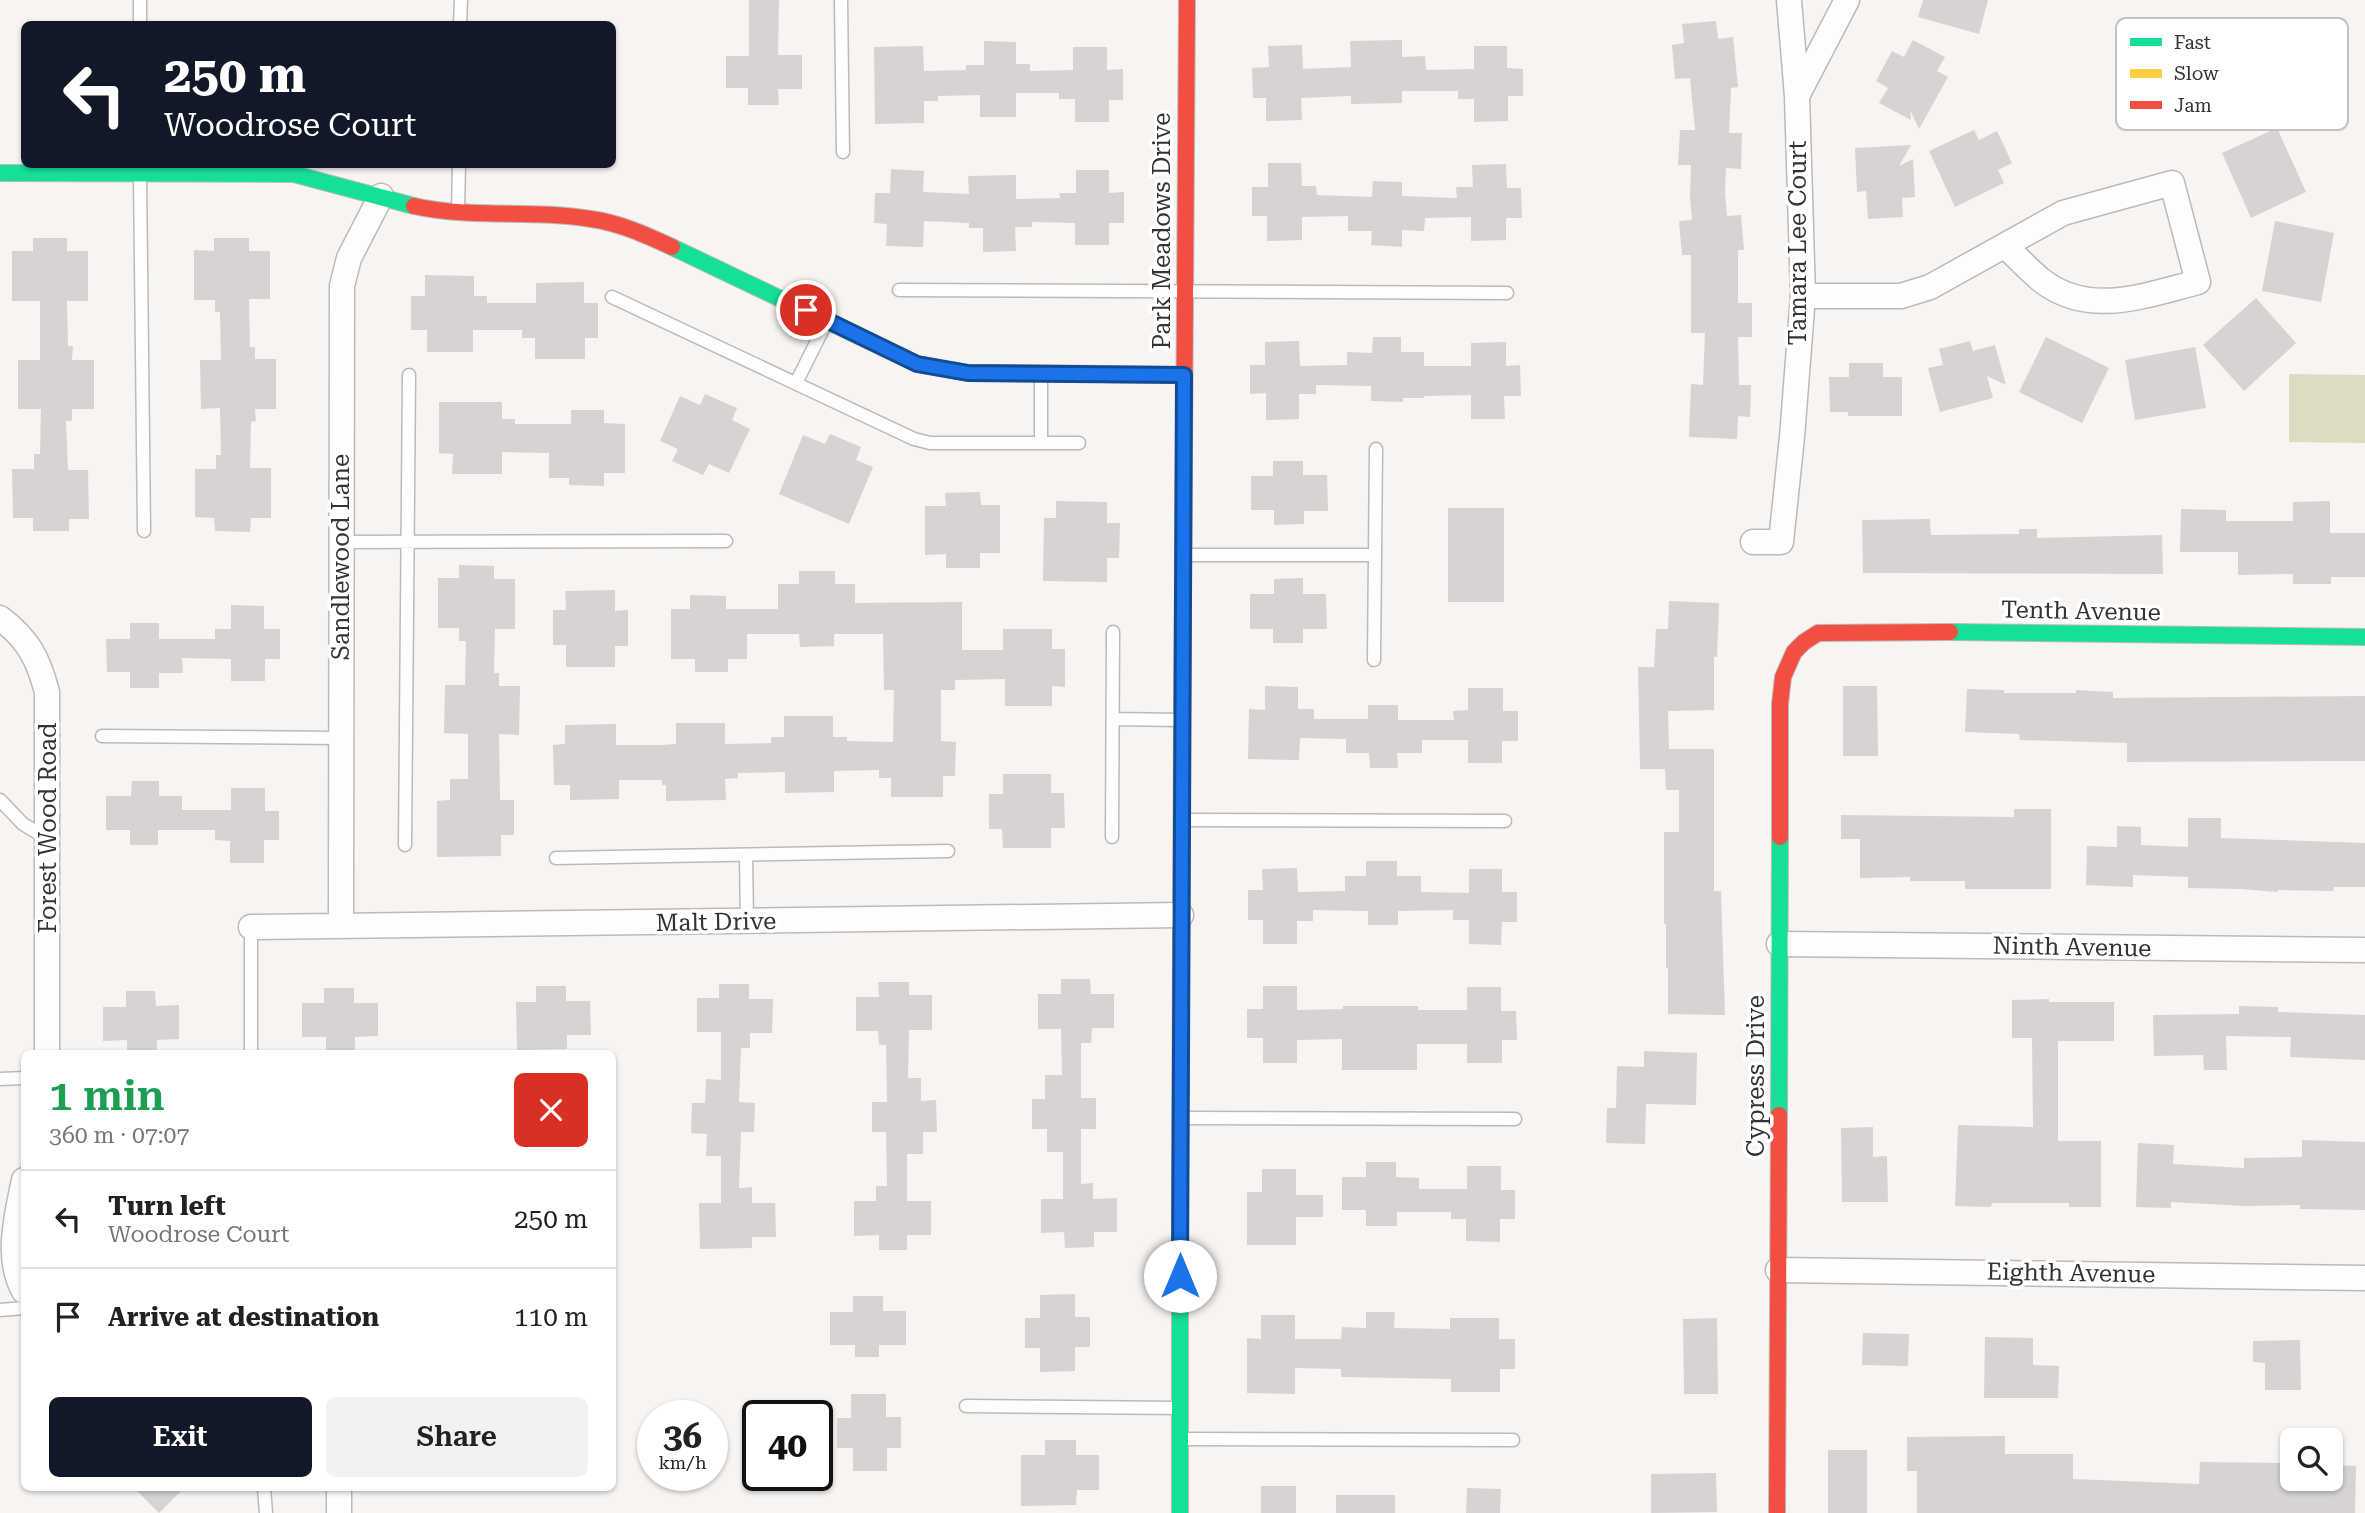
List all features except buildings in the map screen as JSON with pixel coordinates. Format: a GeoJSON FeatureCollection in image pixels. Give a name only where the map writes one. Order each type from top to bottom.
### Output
{"type":"FeatureCollection","features":[{"type":"Feature","properties":{"kind":"street","name":"Park Meadows Drive"},"geometry":{"type":"LineString","coordinates":[[1180,1513],[1181,820],[1187,0]]}},
{"type":"Feature","properties":{"kind":"street","name":"Tamara Lee Court"},"geometry":{"type":"LineString","coordinates":[[1753,542],[1781,542],[1803,296],[1797,96],[1789,0]]}},
{"type":"Feature","properties":{"kind":"street"},"geometry":{"type":"LineString","coordinates":[[1797,96],[1847,0]]}},
{"type":"Feature","properties":{"kind":"street"},"geometry":{"type":"LineString","coordinates":[[0,173],[140,169],[293,174],[324,179],[436,210],[582,217],[643,233],[917,364],[968,373],[1184,375]]}},
{"type":"Feature","properties":{"kind":"street"},"geometry":{"type":"LineString","coordinates":[[1803,296],[1901,296],[1930,287],[2063,213],[2172,183],[2198,282],[2108,302],[2080,300],[2043,281],[2006,247]]}},
{"type":"Feature","properties":{"kind":"street","name":"Sandlewood Lane"},"geometry":{"type":"LineString","coordinates":[[341,926],[342,286],[349,258],[381,196]]}},
{"type":"Feature","properties":{"kind":"street","name":"Forest Wood Road"},"geometry":{"type":"LineString","coordinates":[[0,618],[26,641],[40,666],[47,691],[47,1050]]}},
{"type":"Feature","properties":{"kind":"street","name":"Tenth Avenue"},"geometry":{"type":"LineString","coordinates":[[1800,644],[1818,633],[1894,631],[2365,637]]}},
{"type":"Feature","properties":{"kind":"street","name":"Cypress Drive"},"geometry":{"type":"LineString","coordinates":[[1777,1513],[1782,682],[1785,666],[1800,644]]}},
{"type":"Feature","properties":{"kind":"street","name":"Malt Drive"},"geometry":{"type":"LineString","coordinates":[[251,927],[1181,915]]}},
{"type":"Feature","properties":{"kind":"street","name":"Ninth Avenue"},"geometry":{"type":"LineString","coordinates":[[1779,944],[2365,950]]}},
{"type":"Feature","properties":{"kind":"street"},"geometry":{"type":"LineString","coordinates":[[21,1195],[14,1231],[15,1257],[21,1285]]}},
{"type":"Feature","properties":{"kind":"street","name":"Eighth Avenue"},"geometry":{"type":"LineString","coordinates":[[1778,1270],[2365,1278]]}},
{"type":"Feature","properties":{"kind":"street"},"geometry":{"type":"LineString","coordinates":[[339,1491],[339,1513]]}},
{"type":"Feature","properties":{"kind":"lane"},"geometry":{"type":"LineString","coordinates":[[140,0],[140,21]]}},
{"type":"Feature","properties":{"kind":"lane"},"geometry":{"type":"LineString","coordinates":[[460,21],[461,0]]}},
{"type":"Feature","properties":{"kind":"lane"},"geometry":{"type":"LineString","coordinates":[[841,0],[844,152]]}},
{"type":"Feature","properties":{"kind":"lane"},"geometry":{"type":"LineString","coordinates":[[458,211],[459,168]]}},
{"type":"Feature","properties":{"kind":"lane"},"geometry":{"type":"LineString","coordinates":[[140,169],[144,531]]}},
{"type":"Feature","properties":{"kind":"lane"},"geometry":{"type":"LineString","coordinates":[[899,290],[1507,293]]}},
{"type":"Feature","properties":{"kind":"lane"},"geometry":{"type":"LineString","coordinates":[[612,297],[922,441],[1079,443]]}},
{"type":"Feature","properties":{"kind":"lane"},"geometry":{"type":"LineString","coordinates":[[796,383],[827,320]]}},
{"type":"Feature","properties":{"kind":"lane"},"geometry":{"type":"LineString","coordinates":[[1041,374],[1041,443]]}},
{"type":"Feature","properties":{"kind":"lane"},"geometry":{"type":"LineString","coordinates":[[405,845],[408,375]]}},
{"type":"Feature","properties":{"kind":"lane"},"geometry":{"type":"LineString","coordinates":[[1374,660],[1376,449]]}},
{"type":"Feature","properties":{"kind":"lane"},"geometry":{"type":"LineString","coordinates":[[341,541],[726,541]]}},
{"type":"Feature","properties":{"kind":"lane"},"geometry":{"type":"LineString","coordinates":[[1183,555],[1375,555]]}},
{"type":"Feature","properties":{"kind":"lane"},"geometry":{"type":"LineString","coordinates":[[1112,838],[1114,632]]}},
{"type":"Feature","properties":{"kind":"lane"},"geometry":{"type":"LineString","coordinates":[[1113,719],[1182,720]]}},
{"type":"Feature","properties":{"kind":"lane"},"geometry":{"type":"LineString","coordinates":[[102,736],[341,738]]}},
{"type":"Feature","properties":{"kind":"lane"},"geometry":{"type":"LineString","coordinates":[[0,800],[23,824],[48,839]]}},
{"type":"Feature","properties":{"kind":"lane"},"geometry":{"type":"LineString","coordinates":[[1181,820],[1505,821]]}},
{"type":"Feature","properties":{"kind":"lane"},"geometry":{"type":"LineString","coordinates":[[556,858],[948,851]]}},
{"type":"Feature","properties":{"kind":"lane"},"geometry":{"type":"LineString","coordinates":[[746,855],[747,922]]}},
{"type":"Feature","properties":{"kind":"lane"},"geometry":{"type":"LineString","coordinates":[[251,927],[251,1050]]}},
{"type":"Feature","properties":{"kind":"lane"},"geometry":{"type":"LineString","coordinates":[[0,1079],[21,1078]]}},
{"type":"Feature","properties":{"kind":"lane"},"geometry":{"type":"LineString","coordinates":[[1181,1118],[1515,1119]]}},
{"type":"Feature","properties":{"kind":"lane"},"geometry":{"type":"LineString","coordinates":[[0,1310],[21,1308]]}},
{"type":"Feature","properties":{"kind":"lane"},"geometry":{"type":"LineString","coordinates":[[966,1406],[1180,1408]]}},
{"type":"Feature","properties":{"kind":"lane"},"geometry":{"type":"LineString","coordinates":[[1180,1439],[1513,1440]]}},
{"type":"Feature","properties":{"kind":"lane"},"geometry":{"type":"LineString","coordinates":[[264,1491],[267,1513]]}},
{"type":"Feature","properties":{"kind":"shaded area"},"geometry":{"type":"Polygon","coordinates":[[[2289,374],[2365,375],[2365,443],[2289,442],[2289,374]]]}},
{"type":"Feature","properties":{"kind":"traffic: fast"},"geometry":{"type":"LineString","coordinates":[[0,173],[294,174],[414,206]]}},
{"type":"Feature","properties":{"kind":"traffic: fast"},"geometry":{"type":"LineString","coordinates":[[672,247],[917,364],[968,373],[1014,373]]}},
{"type":"Feature","properties":{"kind":"traffic: fast"},"geometry":{"type":"LineString","coordinates":[[1182,714],[1184,450]]}},
{"type":"Feature","properties":{"kind":"traffic: fast"},"geometry":{"type":"LineString","coordinates":[[1950,632],[2365,637]]}},
{"type":"Feature","properties":{"kind":"traffic: fast"},"geometry":{"type":"LineString","coordinates":[[1779,1115],[1780,837]]}},
{"type":"Feature","properties":{"kind":"traffic: fast"},"geometry":{"type":"LineString","coordinates":[[1180,1194],[1180,1513]]}},
{"type":"Feature","properties":{"kind":"traffic: slow"},"geometry":{"type":"LineString","coordinates":[[1180,1194],[1182,714]]}},
{"type":"Feature","properties":{"kind":"traffic: jam"},"geometry":{"type":"LineString","coordinates":[[1184,450],[1187,0]]}},
{"type":"Feature","properties":{"kind":"traffic: jam"},"geometry":{"type":"LineString","coordinates":[[414,206],[458,212],[591,219],[623,226],[672,247]]}},
{"type":"Feature","properties":{"kind":"traffic: jam"},"geometry":{"type":"LineString","coordinates":[[1014,373],[1184,375]]}},
{"type":"Feature","properties":{"kind":"traffic: jam"},"geometry":{"type":"LineString","coordinates":[[1780,837],[1780,704],[1783,677],[1794,652],[1818,633],[1950,632]]}},
{"type":"Feature","properties":{"kind":"traffic: jam"},"geometry":{"type":"LineString","coordinates":[[1777,1513],[1779,1115]]}},
{"type":"Feature","properties":{"kind":"route"},"geometry":{"type":"LineString","coordinates":[[806,310],[917,364],[942,370],[968,373],[1184,375],[1180,1276]]}}]}
